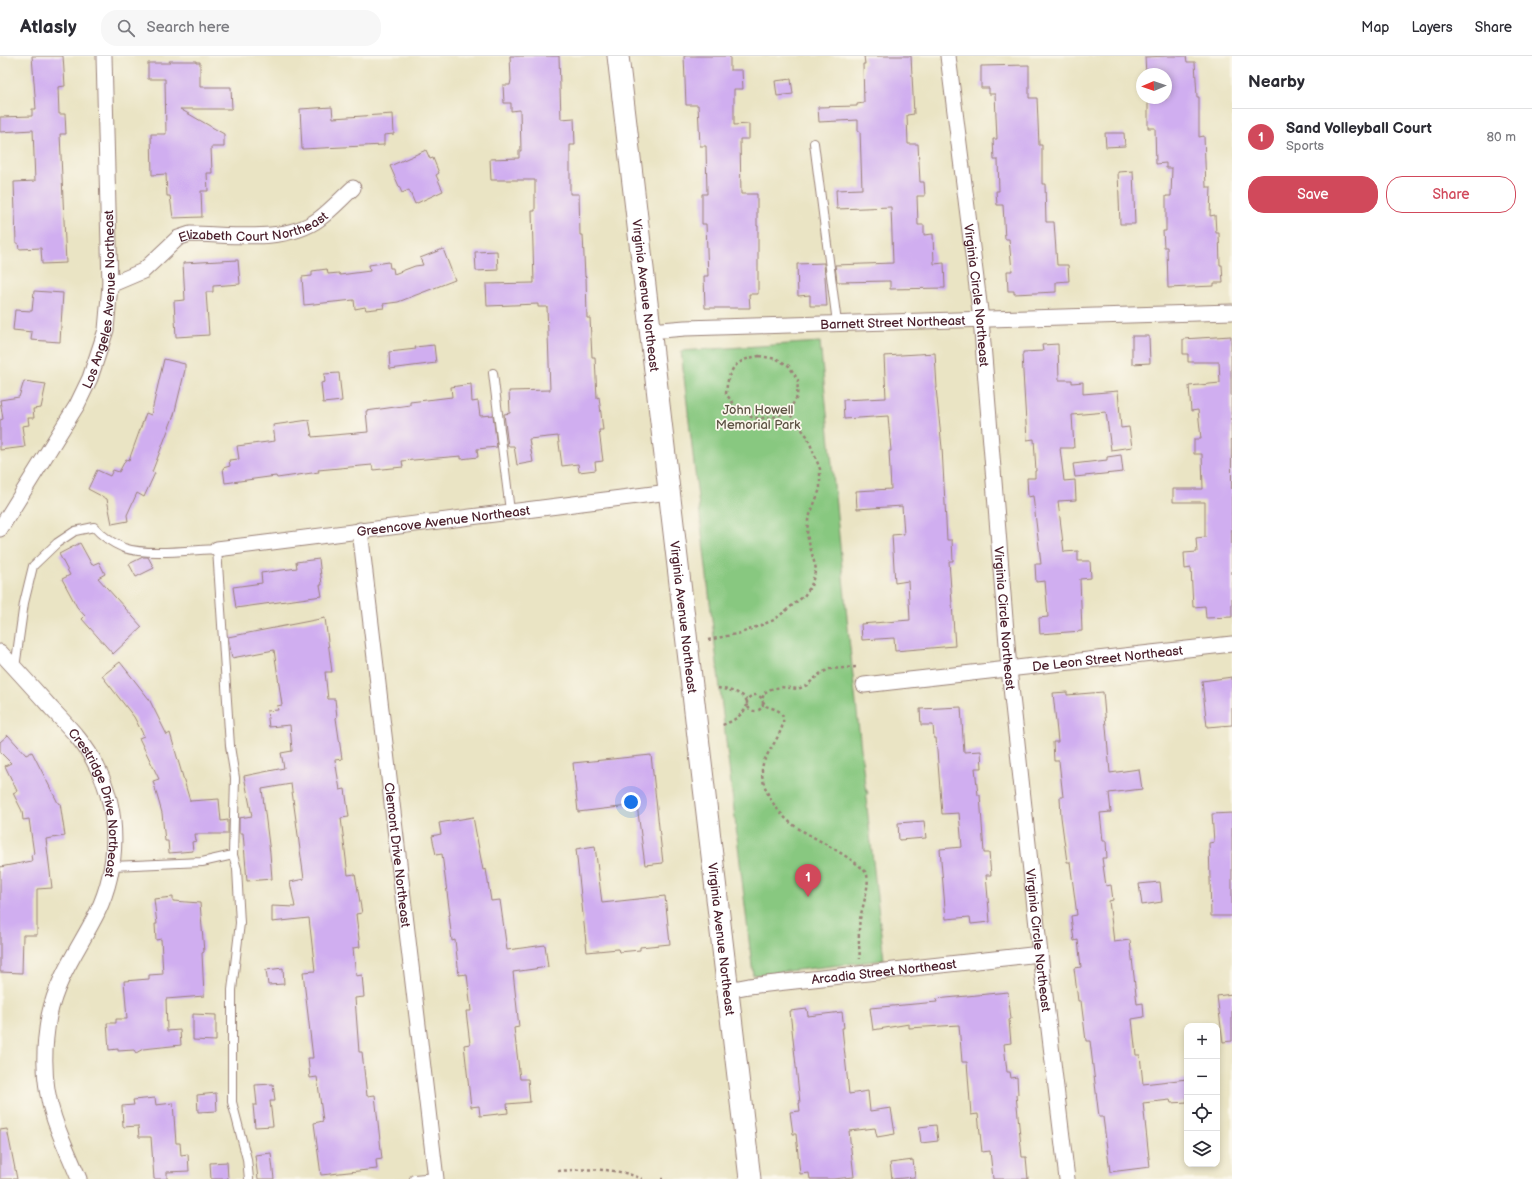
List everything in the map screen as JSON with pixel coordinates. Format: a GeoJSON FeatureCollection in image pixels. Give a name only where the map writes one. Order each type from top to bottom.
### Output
{"type":"FeatureCollection","features":[{"type":"Feature","properties":{"kind":"street","name":"Los Angeles Avenue Northeast"},"geometry":{"type":"LineString","coordinates":[[2,522],[77,405],[90,378],[106,330],[110,285],[104,56]]}},
{"type":"Feature","properties":{"kind":"street","name":"Virginia Avenue Northeast"},"geometry":{"type":"LineString","coordinates":[[618,56],[750,1179]]}},
{"type":"Feature","properties":{"kind":"street","name":"Virginia Circle Northeast"},"geometry":{"type":"LineString","coordinates":[[948,56],[981,319],[1010,669],[1040,954],[1067,1179]]}},
{"type":"Feature","properties":{"kind":"street","name":"Elizabeth Court Northeast"},"geometry":{"type":"LineString","coordinates":[[110,285],[143,271],[178,238],[190,234],[268,236],[289,232],[318,220],[353,188]]}},
{"type":"Feature","properties":{"kind":"street","name":"Barnett Street Northeast"},"geometry":{"type":"LineString","coordinates":[[650,331],[684,328],[837,323],[1232,312]]}},
{"type":"Feature","properties":{"kind":"street","name":"Greencove Avenue Northeast"},"geometry":{"type":"LineString","coordinates":[[217,549],[669,492]]}},
{"type":"Feature","properties":{"kind":"street","name":"Clemont Drive Northeast"},"geometry":{"type":"LineString","coordinates":[[360,530],[436,1178]]}},
{"type":"Feature","properties":{"kind":"street","name":"De Leon Street Northeast"},"geometry":{"type":"LineString","coordinates":[[864,685],[1232,644]]}},
{"type":"Feature","properties":{"kind":"street","name":"Crestridge Drive Northeast"},"geometry":{"type":"LineString","coordinates":[[0,652],[86,748],[97,767],[107,790],[112,813],[114,838],[112,866],[106,890],[97,913],[69,962],[59,985],[50,1015],[45,1051],[47,1082],[54,1117],[79,1179]]}},
{"type":"Feature","properties":{"kind":"street","name":"Arcadia Street Northeast"},"geometry":{"type":"LineString","coordinates":[[728,990],[749,986],[1040,954]]}},
{"type":"Feature","properties":{"kind":"lane"},"geometry":{"type":"LineString","coordinates":[[814,143],[837,323]]}},
{"type":"Feature","properties":{"kind":"lane"},"geometry":{"type":"LineString","coordinates":[[493,373],[510,511]]}},
{"type":"Feature","properties":{"kind":"lane"},"geometry":{"type":"LineString","coordinates":[[15,668],[24,603],[33,566],[57,543],[75,531],[94,527],[103,537],[124,548],[146,551],[217,549],[230,746],[234,778],[233,855],[237,869],[240,923],[232,990],[232,1102],[247,1159],[249,1179]]}},
{"type":"Feature","properties":{"kind":"lane"},"geometry":{"type":"LineString","coordinates":[[112,866],[202,862],[233,855]]}},
{"type":"Feature","properties":{"kind":"lane"},"geometry":{"type":"LineString","coordinates":[[414,1179],[436,1178]]}},
{"type":"Feature","properties":{"kind":"path"},"geometry":{"type":"LineString","coordinates":[[759,356],[777,359],[789,366],[798,380],[797,397],[788,412],[771,418],[753,418],[738,409],[726,394],[727,380],[734,367],[744,359],[759,356]]}},
{"type":"Feature","properties":{"kind":"path"},"geometry":{"type":"LineString","coordinates":[[708,640],[746,631],[774,620],[804,596],[811,586],[816,569],[807,535],[808,520],[820,489],[820,469],[808,436],[788,412]]}},
{"type":"Feature","properties":{"kind":"path"},"geometry":{"type":"LineString","coordinates":[[718,688],[744,696],[749,709],[755,711],[761,708],[764,693],[771,689],[781,687],[798,689],[807,685],[821,673],[830,670],[856,667]]}},
{"type":"Feature","properties":{"kind":"path"},"geometry":{"type":"LineString","coordinates":[[722,725],[730,723],[742,714],[746,708],[749,697],[754,695],[760,697],[766,706],[780,712],[784,718],[784,724],[763,764],[762,773],[764,785],[774,805],[791,823],[825,845],[838,851],[860,866],[867,874],[867,886],[860,921],[859,954],[862,974]]}},
{"type":"Feature","properties":{"kind":"path"},"geometry":{"type":"LineString","coordinates":[[558,1171],[613,1170],[630,1174],[642,1179]]}},
{"type":"Feature","properties":{"kind":"green space","name":"John Howell Memorial Park"},"geometry":{"type":"Polygon","coordinates":[[[820,342],[850,648],[865,786],[868,793],[866,798],[884,960],[753,975],[681,351],[820,342]]]}},
{"type":"Feature","properties":{"kind":"building"},"geometry":{"type":"Polygon","coordinates":[[[32,56],[63,56],[65,86],[58,87],[59,114],[65,114],[66,134],[60,134],[66,263],[42,264],[41,248],[19,249],[18,243],[16,243],[14,182],[35,181],[33,130],[0,132],[0,117],[32,116],[32,109],[36,109],[32,56]]]}},
{"type":"Feature","properties":{"kind":"building"},"geometry":{"type":"Polygon","coordinates":[[[510,56],[559,56],[561,119],[574,118],[575,145],[570,145],[570,194],[579,194],[580,235],[583,235],[585,277],[586,276],[587,318],[590,318],[592,357],[595,357],[597,398],[599,397],[603,430],[599,430],[603,461],[595,462],[596,470],[579,472],[578,464],[562,466],[558,436],[529,439],[533,462],[517,465],[514,446],[508,446],[504,414],[510,413],[509,391],[550,390],[547,307],[538,307],[538,304],[487,306],[486,284],[534,283],[532,211],[535,211],[535,180],[491,180],[490,159],[519,158],[519,151],[521,151],[520,110],[511,111],[511,103],[504,103],[503,85],[510,85],[511,80],[510,56]]]}},
{"type":"Feature","properties":{"kind":"building"},"geometry":{"type":"Polygon","coordinates":[[[684,56],[730,56],[730,70],[742,70],[743,89],[734,89],[734,125],[749,124],[749,139],[740,139],[741,194],[757,194],[758,294],[749,294],[750,308],[705,308],[704,276],[708,276],[706,224],[702,224],[702,194],[707,194],[706,146],[700,146],[698,105],[686,105],[684,56]]]}},
{"type":"Feature","properties":{"kind":"building"},"geometry":{"type":"Polygon","coordinates":[[[864,56],[911,56],[914,114],[907,115],[908,144],[918,144],[920,182],[924,182],[925,196],[917,196],[918,225],[924,225],[924,235],[933,234],[934,264],[944,263],[945,288],[890,289],[890,281],[837,282],[835,265],[893,263],[891,207],[837,209],[836,190],[862,189],[860,131],[858,131],[858,120],[819,122],[818,107],[857,106],[857,104],[864,103],[864,56]]]}},
{"type":"Feature","properties":{"kind":"building"},"geometry":{"type":"Polygon","coordinates":[[[1186,56],[1187,62],[1195,62],[1197,97],[1199,97],[1199,137],[1204,136],[1206,187],[1211,187],[1210,216],[1215,215],[1216,233],[1219,233],[1220,265],[1222,265],[1223,283],[1214,283],[1214,286],[1168,288],[1167,247],[1164,247],[1163,231],[1166,231],[1166,196],[1171,196],[1172,168],[1166,168],[1166,163],[1156,164],[1155,128],[1148,128],[1148,104],[1172,104],[1172,68],[1146,68],[1145,57],[1186,56]]]}},
{"type":"Feature","properties":{"kind":"building"},"geometry":{"type":"Polygon","coordinates":[[[169,61],[200,62],[200,87],[231,87],[232,109],[180,109],[224,134],[224,147],[211,147],[212,173],[207,173],[208,191],[201,191],[202,217],[173,218],[170,196],[167,196],[166,174],[152,175],[151,134],[166,134],[165,79],[148,79],[148,63],[170,63],[169,61]]]}},
{"type":"Feature","properties":{"kind":"building"},"geometry":{"type":"Polygon","coordinates":[[[1029,65],[1029,98],[1037,98],[1039,145],[1042,145],[1042,184],[1045,184],[1046,222],[1054,222],[1057,265],[1068,265],[1069,281],[1056,282],[1056,292],[1014,294],[1014,291],[1008,291],[1007,271],[1012,271],[1009,239],[1005,239],[1003,205],[997,205],[996,191],[999,191],[998,160],[994,160],[993,139],[997,139],[995,94],[989,94],[989,88],[981,88],[981,66],[1029,65]]]}},
{"type":"Feature","properties":{"kind":"building"},"geometry":{"type":"Polygon","coordinates":[[[791,79],[793,94],[777,96],[775,81],[791,79]]]}},
{"type":"Feature","properties":{"kind":"building"},"geometry":{"type":"Polygon","coordinates":[[[332,107],[333,118],[393,114],[394,134],[384,135],[384,145],[302,149],[300,109],[332,107]]]}},
{"type":"Feature","properties":{"kind":"building"},"geometry":{"type":"Polygon","coordinates":[[[1105,133],[1124,133],[1125,146],[1106,147],[1105,133]]]}},
{"type":"Feature","properties":{"kind":"building"},"geometry":{"type":"Polygon","coordinates":[[[426,150],[430,159],[433,158],[439,173],[436,175],[443,191],[415,204],[409,190],[402,193],[390,166],[426,150]]]}},
{"type":"Feature","properties":{"kind":"building"},"geometry":{"type":"Polygon","coordinates":[[[1133,171],[1135,224],[1120,224],[1118,172],[1133,171]]]}},
{"type":"Feature","properties":{"kind":"building"},"geometry":{"type":"Polygon","coordinates":[[[443,249],[455,280],[398,302],[383,304],[384,308],[366,310],[365,307],[355,309],[354,300],[304,305],[302,277],[312,276],[312,271],[327,269],[328,274],[339,273],[340,275],[370,271],[369,265],[389,262],[390,268],[393,268],[394,274],[415,266],[423,265],[420,258],[443,249]]]}},
{"type":"Feature","properties":{"kind":"building"},"geometry":{"type":"Polygon","coordinates":[[[497,251],[498,270],[476,271],[475,252],[497,251]]]}},
{"type":"Feature","properties":{"kind":"building"},"geometry":{"type":"Polygon","coordinates":[[[238,260],[240,284],[213,286],[213,292],[206,292],[209,335],[176,337],[174,301],[185,300],[183,263],[238,260]]]}},
{"type":"Feature","properties":{"kind":"building"},"geometry":{"type":"Polygon","coordinates":[[[824,263],[827,306],[810,306],[810,295],[798,296],[797,264],[824,263]]]}},
{"type":"Feature","properties":{"kind":"building"},"geometry":{"type":"Polygon","coordinates":[[[34,291],[63,293],[60,342],[31,340],[32,332],[13,330],[15,310],[32,311],[34,291]]]}},
{"type":"Feature","properties":{"kind":"building"},"geometry":{"type":"Polygon","coordinates":[[[1132,336],[1149,336],[1150,363],[1132,364],[1132,336]]]}},
{"type":"Feature","properties":{"kind":"building"},"geometry":{"type":"Polygon","coordinates":[[[1231,336],[1232,617],[1206,618],[1205,606],[1193,607],[1191,568],[1185,569],[1184,553],[1197,552],[1196,538],[1205,537],[1205,502],[1173,502],[1173,489],[1203,489],[1202,454],[1194,454],[1194,439],[1201,439],[1198,410],[1191,411],[1189,386],[1220,383],[1219,362],[1188,362],[1188,354],[1183,354],[1183,339],[1231,336]]]}},
{"type":"Feature","properties":{"kind":"building"},"geometry":{"type":"Polygon","coordinates":[[[1058,344],[1059,380],[1072,380],[1072,383],[1083,382],[1083,394],[1118,391],[1121,428],[1129,427],[1132,447],[1111,450],[1106,412],[1072,415],[1074,448],[1060,448],[1064,481],[1075,480],[1076,500],[1058,501],[1064,552],[1078,551],[1078,561],[1090,561],[1091,578],[1080,579],[1082,631],[1040,634],[1039,618],[1048,617],[1045,581],[1036,582],[1035,564],[1041,564],[1033,496],[1028,497],[1027,478],[1035,478],[1036,471],[1034,439],[1027,440],[1022,355],[1023,352],[1043,351],[1042,345],[1058,344]]]}},
{"type":"Feature","properties":{"kind":"building"},"geometry":{"type":"Polygon","coordinates":[[[434,345],[436,363],[390,369],[389,352],[434,345]]]}},
{"type":"Feature","properties":{"kind":"building"},"geometry":{"type":"Polygon","coordinates":[[[935,353],[936,388],[942,448],[947,540],[952,540],[953,561],[949,561],[955,646],[895,651],[894,638],[862,640],[861,624],[910,620],[908,581],[895,583],[892,535],[904,534],[902,506],[857,509],[856,491],[891,489],[889,451],[891,451],[888,416],[844,419],[843,400],[886,398],[884,356],[935,353]]]}},
{"type":"Feature","properties":{"kind":"building"},"geometry":{"type":"Polygon","coordinates":[[[164,359],[185,364],[185,370],[174,415],[152,472],[155,473],[144,497],[137,493],[127,515],[128,521],[112,524],[107,499],[88,489],[97,470],[110,476],[113,470],[119,472],[126,459],[129,460],[146,413],[151,415],[164,359]]]}},
{"type":"Feature","properties":{"kind":"building"},"geometry":{"type":"Polygon","coordinates":[[[339,373],[342,401],[323,403],[321,383],[325,382],[324,374],[339,373]]]}},
{"type":"Feature","properties":{"kind":"building"},"geometry":{"type":"Polygon","coordinates":[[[24,381],[46,384],[41,408],[33,409],[34,418],[28,418],[29,425],[22,426],[25,447],[0,450],[0,420],[3,419],[0,400],[19,397],[24,381]]]}},
{"type":"Feature","properties":{"kind":"building"},"geometry":{"type":"Polygon","coordinates":[[[471,384],[472,402],[478,401],[480,416],[493,415],[497,447],[477,449],[478,457],[461,459],[461,456],[402,461],[403,467],[373,470],[372,465],[318,470],[319,472],[277,478],[276,476],[225,483],[223,468],[230,466],[229,460],[239,459],[237,446],[275,441],[273,425],[309,420],[312,437],[368,432],[366,411],[410,405],[410,402],[452,397],[451,387],[471,384]]]}},
{"type":"Feature","properties":{"kind":"building"},"geometry":{"type":"Polygon","coordinates":[[[1121,455],[1123,472],[1075,477],[1073,464],[1107,460],[1107,457],[1121,455]]]}},
{"type":"Feature","properties":{"kind":"building"},"geometry":{"type":"Polygon","coordinates":[[[80,543],[92,565],[99,562],[105,574],[98,578],[142,627],[113,654],[82,619],[85,616],[77,607],[62,579],[70,575],[59,554],[80,543]]]}},
{"type":"Feature","properties":{"kind":"building"},"geometry":{"type":"Polygon","coordinates":[[[143,557],[148,557],[154,568],[136,577],[129,564],[143,557]]]}},
{"type":"Feature","properties":{"kind":"building"},"geometry":{"type":"Polygon","coordinates":[[[319,559],[322,596],[236,608],[233,587],[262,583],[261,573],[297,568],[296,562],[319,559]]]}},
{"type":"Feature","properties":{"kind":"building"},"geometry":{"type":"Polygon","coordinates":[[[325,618],[332,672],[325,672],[328,699],[335,699],[336,718],[342,759],[335,760],[340,790],[345,789],[349,817],[341,818],[348,875],[355,874],[362,913],[356,914],[360,947],[353,948],[356,976],[362,975],[364,997],[355,998],[359,1052],[362,1052],[367,1096],[375,1095],[382,1159],[376,1160],[377,1169],[321,1175],[314,1123],[323,1121],[317,1077],[310,1078],[308,1058],[313,1058],[303,972],[315,971],[309,918],[272,922],[272,906],[295,907],[290,882],[304,879],[291,784],[262,789],[272,879],[247,881],[243,833],[239,833],[239,818],[252,816],[244,776],[284,768],[281,753],[292,751],[290,725],[269,727],[267,711],[278,710],[277,706],[282,705],[274,650],[232,658],[228,637],[325,618]]]}},
{"type":"Feature","properties":{"kind":"building"},"geometry":{"type":"Polygon","coordinates":[[[120,662],[149,699],[167,735],[170,733],[190,801],[219,799],[221,821],[228,820],[228,834],[195,834],[196,841],[192,842],[193,851],[169,853],[168,841],[165,841],[162,813],[153,781],[159,779],[139,738],[144,736],[134,717],[102,676],[120,662]]]}},
{"type":"Feature","properties":{"kind":"building"},"geometry":{"type":"Polygon","coordinates":[[[1232,677],[1232,725],[1207,727],[1202,681],[1232,677]]]}},
{"type":"Feature","properties":{"kind":"building"},"geometry":{"type":"Polygon","coordinates":[[[1067,692],[1067,695],[1103,692],[1110,773],[1139,769],[1142,789],[1109,793],[1111,812],[1100,813],[1103,841],[1106,841],[1107,858],[1102,858],[1106,886],[1111,885],[1113,900],[1109,901],[1114,942],[1130,940],[1137,1004],[1143,1003],[1144,1017],[1132,1019],[1136,1055],[1140,1055],[1143,1084],[1184,1079],[1184,1102],[1171,1103],[1170,1100],[1143,1103],[1150,1167],[1110,1172],[1103,1117],[1099,1117],[1090,1041],[1086,1041],[1081,1001],[1078,1001],[1074,968],[1081,967],[1078,940],[1074,941],[1071,916],[1077,915],[1070,862],[1067,862],[1061,817],[1060,797],[1063,797],[1059,761],[1054,761],[1053,742],[1058,742],[1053,693],[1067,692]]]}},
{"type":"Feature","properties":{"kind":"building"},"geometry":{"type":"Polygon","coordinates":[[[961,707],[964,752],[981,751],[982,768],[975,768],[978,795],[980,795],[984,853],[989,853],[991,875],[986,875],[990,922],[971,924],[970,917],[946,919],[940,849],[962,847],[959,813],[942,814],[936,738],[934,738],[933,725],[921,725],[920,709],[961,707]]]}},
{"type":"Feature","properties":{"kind":"building"},"geometry":{"type":"Polygon","coordinates":[[[8,735],[26,755],[32,752],[58,803],[60,803],[65,836],[46,839],[52,888],[37,889],[37,935],[23,935],[22,973],[0,972],[0,867],[32,861],[31,855],[34,854],[29,819],[23,820],[22,811],[13,793],[17,791],[5,766],[11,763],[0,752],[0,742],[8,735]]]}},
{"type":"Feature","properties":{"kind":"building"},"geometry":{"type":"Polygon","coordinates":[[[651,755],[663,863],[645,865],[637,805],[578,812],[573,763],[651,755]]]}},
{"type":"Feature","properties":{"kind":"building"},"geometry":{"type":"Polygon","coordinates":[[[1232,813],[1232,916],[1211,916],[1209,843],[1214,842],[1212,814],[1232,813]]]}},
{"type":"Feature","properties":{"kind":"building"},"geometry":{"type":"Polygon","coordinates":[[[473,817],[483,870],[486,869],[491,901],[500,900],[507,950],[545,945],[548,967],[513,972],[519,1027],[514,1028],[520,1079],[528,1079],[530,1102],[507,1104],[508,1113],[480,1116],[479,1106],[471,1107],[464,1045],[470,1044],[466,1011],[471,1011],[467,974],[459,975],[455,940],[452,941],[442,854],[436,855],[432,836],[441,834],[439,823],[473,817]]]}},
{"type":"Feature","properties":{"kind":"building"},"geometry":{"type":"Polygon","coordinates":[[[924,821],[926,838],[899,840],[898,823],[924,821]]]}},
{"type":"Feature","properties":{"kind":"building"},"geometry":{"type":"Polygon","coordinates":[[[595,846],[602,903],[665,896],[670,944],[640,947],[640,950],[619,952],[618,949],[587,952],[576,849],[595,846]]]}},
{"type":"Feature","properties":{"kind":"building"},"geometry":{"type":"Polygon","coordinates":[[[1160,882],[1162,902],[1142,905],[1139,884],[1160,882]]]}},
{"type":"Feature","properties":{"kind":"building"},"geometry":{"type":"Polygon","coordinates":[[[173,897],[173,901],[200,903],[204,952],[202,953],[204,996],[166,999],[167,1031],[180,1030],[181,1045],[143,1049],[136,1053],[134,1050],[109,1050],[107,1023],[116,1023],[116,1019],[127,1019],[124,981],[149,979],[149,975],[163,974],[161,939],[156,940],[155,924],[157,924],[154,899],[173,897]]]}},
{"type":"Feature","properties":{"kind":"building"},"geometry":{"type":"Polygon","coordinates":[[[283,968],[284,984],[268,985],[266,970],[283,968]]]}},
{"type":"Feature","properties":{"kind":"building"},"geometry":{"type":"Polygon","coordinates":[[[1008,992],[1011,1019],[1009,1020],[1011,1043],[1004,1044],[1007,1072],[1010,1072],[1011,1078],[1017,1077],[1018,1094],[1016,1095],[1022,1157],[1026,1157],[1028,1179],[993,1179],[990,1151],[982,1152],[978,1114],[971,1115],[967,1062],[962,1062],[959,1025],[909,1028],[909,1024],[873,1030],[870,1008],[937,1002],[936,999],[1008,992]]]}},
{"type":"Feature","properties":{"kind":"building"},"geometry":{"type":"Polygon","coordinates":[[[1232,994],[1232,1041],[1223,1042],[1217,996],[1232,994]]]}},
{"type":"Feature","properties":{"kind":"building"},"geometry":{"type":"Polygon","coordinates":[[[807,1009],[808,1016],[842,1012],[844,1028],[842,1028],[849,1094],[868,1091],[870,1111],[891,1108],[895,1134],[877,1137],[875,1128],[849,1131],[854,1177],[810,1179],[809,1173],[800,1174],[796,1134],[793,1134],[790,1112],[800,1111],[800,1103],[790,1011],[807,1009]]]}},
{"type":"Feature","properties":{"kind":"building"},"geometry":{"type":"Polygon","coordinates":[[[193,1014],[216,1015],[216,1041],[193,1040],[193,1014]]]}},
{"type":"Feature","properties":{"kind":"building"},"geometry":{"type":"Polygon","coordinates":[[[273,1084],[275,1101],[270,1101],[273,1126],[255,1127],[253,1105],[257,1105],[255,1085],[273,1084]]]}},
{"type":"Feature","properties":{"kind":"building"},"geometry":{"type":"Polygon","coordinates":[[[216,1093],[217,1111],[198,1112],[197,1095],[216,1093]]]}},
{"type":"Feature","properties":{"kind":"building"},"geometry":{"type":"Polygon","coordinates":[[[155,1098],[156,1105],[173,1103],[176,1143],[180,1143],[181,1155],[188,1154],[189,1171],[167,1172],[167,1179],[154,1179],[151,1137],[139,1137],[138,1126],[123,1127],[122,1106],[134,1105],[133,1100],[155,1098]]]}},
{"type":"Feature","properties":{"kind":"building"},"geometry":{"type":"Polygon","coordinates":[[[936,1125],[938,1141],[921,1143],[919,1127],[936,1125]]]}},
{"type":"Feature","properties":{"kind":"building"},"geometry":{"type":"Polygon","coordinates":[[[7,1129],[17,1179],[0,1179],[0,1130],[7,1129]]]}},
{"type":"Feature","properties":{"kind":"building"},"geometry":{"type":"Polygon","coordinates":[[[271,1153],[274,1179],[258,1179],[255,1155],[271,1153]]]}},
{"type":"Feature","properties":{"kind":"building"},"geometry":{"type":"Polygon","coordinates":[[[913,1160],[915,1177],[892,1179],[890,1163],[913,1160]]]}},
{"type":"Feature","properties":{"kind":"building"},"geometry":{"type":"Polygon","coordinates":[[[227,1162],[228,1179],[211,1179],[210,1163],[227,1162]]]}},
{"type":"Feature","properties":{"kind":"place","name":"Sand Volleyball Court"},"geometry":{"type":"Point","coordinates":[808,897]}}]}
